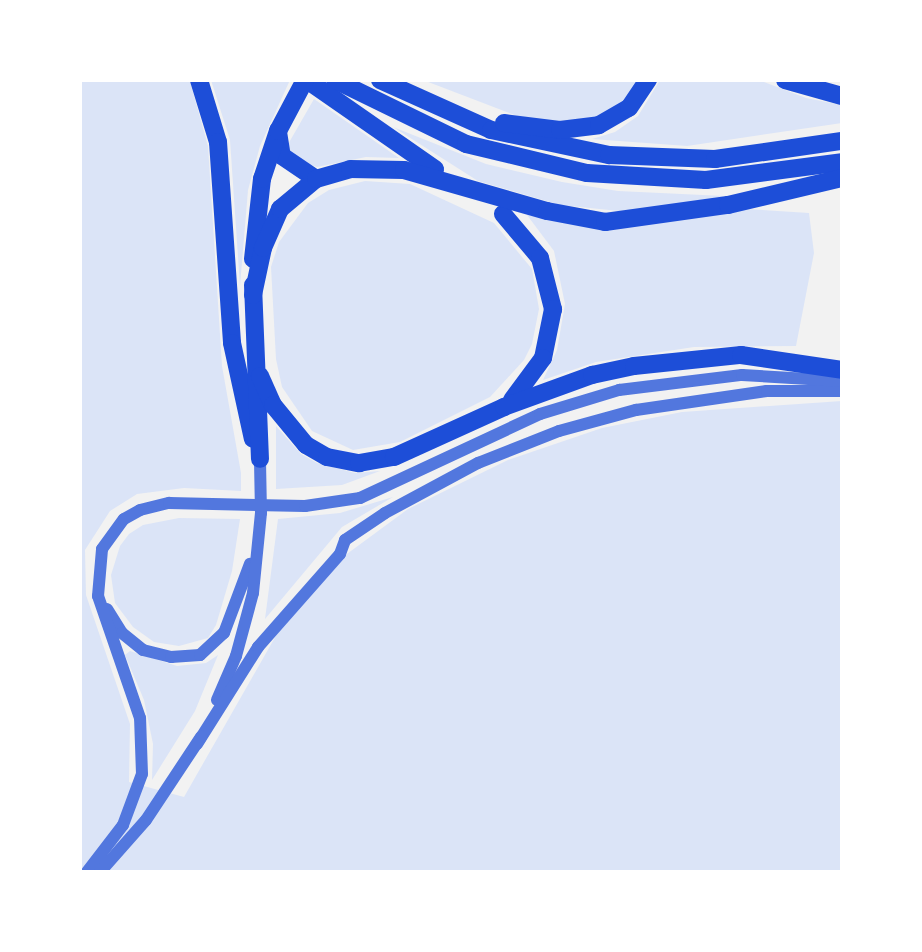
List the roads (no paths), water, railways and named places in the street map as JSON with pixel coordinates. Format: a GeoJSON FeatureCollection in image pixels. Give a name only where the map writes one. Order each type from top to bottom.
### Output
{"type":"FeatureCollection","features":[{"type":"Feature","properties":{"kind":"highway"},"geometry":{"type":"LineString","coordinates":[[199,80],[218,142],[238,381],[260,459]]}},
{"type":"Feature","properties":{"kind":"highway"},"geometry":{"type":"LineString","coordinates":[[260,459],[260,376],[252,294],[257,199],[278,132],[306,80],[431,172],[508,208],[588,220],[638,220],[728,206],[842,178]]}},
{"type":"Feature","properties":{"kind":"highway"},"geometry":{"type":"LineString","coordinates":[[335,80],[466,144],[576,172],[706,180],[842,162]]}},
{"type":"Feature","properties":{"kind":"highway"},"geometry":{"type":"LineString","coordinates":[[380,80],[448,114],[530,141],[635,157],[758,156],[842,141]]}},
{"type":"Feature","properties":{"kind":"highway"},"geometry":{"type":"LineString","coordinates":[[448,114],[545,129],[585,128],[623,113],[648,80]]}},
{"type":"Feature","properties":{"kind":"highway"},"geometry":{"type":"LineString","coordinates":[[785,80],[842,96]]}},
{"type":"Feature","properties":{"kind":"highway"},"geometry":{"type":"LineString","coordinates":[[278,132],[282,156],[316,179]]}},
{"type":"Feature","properties":{"kind":"highway"},"geometry":{"type":"LineString","coordinates":[[252,294],[275,216],[316,179],[372,168],[431,172]]}},
{"type":"Feature","properties":{"kind":"highway"},"geometry":{"type":"LineString","coordinates":[[504,407],[540,366],[550,340],[553,310],[540,258],[508,208]]}},
{"type":"Feature","properties":{"kind":"highway"},"geometry":{"type":"LineString","coordinates":[[260,376],[273,405],[306,446],[347,462],[394,457],[504,407],[592,375],[676,359],[763,356],[842,370]]}},
{"type":"Feature","properties":{"kind":"street"},"geometry":{"type":"LineString","coordinates":[[87,872],[124,825],[142,774],[140,718],[105,622],[98,582],[102,549],[111,532],[132,514],[156,505],[305,506],[360,498],[540,414],[657,383],[742,374],[842,381]]}},
{"type":"Feature","properties":{"kind":"street"},"geometry":{"type":"LineString","coordinates":[[100,872],[146,820],[258,648],[340,554],[345,540],[385,514],[478,463],[559,431],[636,410],[767,390],[842,391]]}},
{"type":"Feature","properties":{"kind":"street"},"geometry":{"type":"LineString","coordinates":[[198,744],[243,633],[259,538],[260,459]]}},
{"type":"Feature","properties":{"kind":"street"},"geometry":{"type":"LineString","coordinates":[[98,582],[112,620],[142,650],[172,657],[200,655],[212,648],[229,623],[259,538]]}}]}
